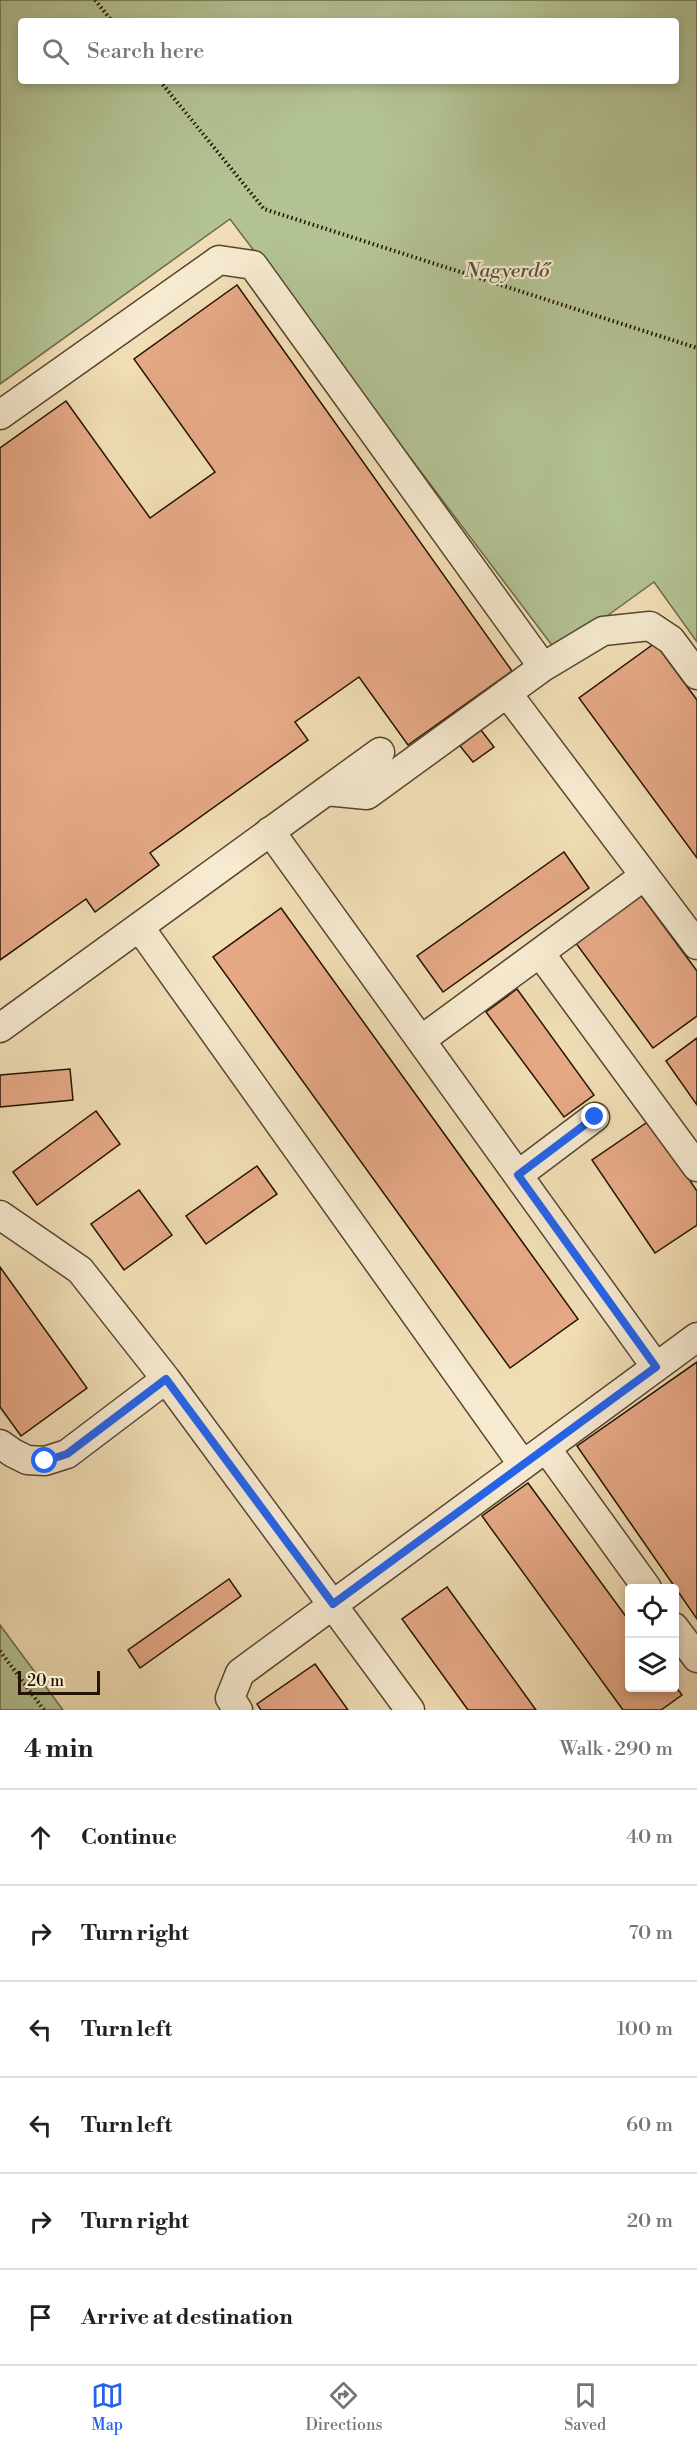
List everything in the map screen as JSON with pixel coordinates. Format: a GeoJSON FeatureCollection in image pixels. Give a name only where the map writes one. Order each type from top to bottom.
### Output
{"type":"FeatureCollection","features":[{"type":"Feature","properties":{"kind":"lane"},"geometry":{"type":"LineString","coordinates":[[0,415],[219,260],[253,265],[543,667]]}},
{"type":"Feature","properties":{"kind":"lane"},"geometry":{"type":"LineString","coordinates":[[326,791],[367,795],[543,667],[603,631],[650,626],[671,640],[697,675]]}},
{"type":"Feature","properties":{"kind":"lane"},"geometry":{"type":"LineString","coordinates":[[507,693],[697,945]]}},
{"type":"Feature","properties":{"kind":"lane"},"geometry":{"type":"LineString","coordinates":[[0,1028],[380,753]]}},
{"type":"Feature","properties":{"kind":"lane"},"geometry":{"type":"LineString","coordinates":[[270,831],[656,1367]]}},
{"type":"Feature","properties":{"kind":"lane"},"geometry":{"type":"LineString","coordinates":[[422,1040],[644,876]]}},
{"type":"Feature","properties":{"kind":"lane"},"geometry":{"type":"LineString","coordinates":[[140,927],[523,1465]]}},
{"type":"Feature","properties":{"kind":"lane"},"geometry":{"type":"LineString","coordinates":[[540,953],[697,1167]]}},
{"type":"Feature","properties":{"kind":"lane"},"geometry":{"type":"LineString","coordinates":[[518,1175],[595,1117]]}},
{"type":"Feature","properties":{"kind":"lane"},"geometry":{"type":"LineString","coordinates":[[0,1215],[80,1270],[166,1379],[410,1710]]}},
{"type":"Feature","properties":{"kind":"lane"},"geometry":{"type":"LineString","coordinates":[[238,1710],[230,1698],[240,1673],[697,1337]]}},
{"type":"Feature","properties":{"kind":"lane"},"geometry":{"type":"LineString","coordinates":[[0,1444],[27,1460],[45,1461],[67,1454],[166,1379]]}},
{"type":"Feature","properties":{"kind":"lane"},"geometry":{"type":"LineString","coordinates":[[546,1448],[644,1584]]}},
{"type":"Feature","properties":{"kind":"lane"},"geometry":{"type":"LineString","coordinates":[[679,1633],[697,1659]]}},
{"type":"Feature","properties":{"kind":"path"},"geometry":{"type":"LineString","coordinates":[[95,0],[110,18]]}},
{"type":"Feature","properties":{"kind":"path"},"geometry":{"type":"LineString","coordinates":[[162,84],[264,209],[697,348]]}},
{"type":"Feature","properties":{"kind":"path"},"geometry":{"type":"LineString","coordinates":[[0,1651],[44,1710]]}},
{"type":"Feature","properties":{"kind":"green space","name":"Nagyerdő"},"geometry":{"type":"Polygon","coordinates":[[[0,0],[697,0],[697,642],[654,582],[557,652],[230,219],[0,384],[0,0]]]}},
{"type":"Feature","properties":{"kind":"green space"},"geometry":{"type":"Polygon","coordinates":[[[0,1625],[63,1710],[0,1710],[0,1625]]]}},
{"type":"Feature","properties":{"kind":"building"},"geometry":{"type":"Polygon","coordinates":[[[237,285],[512,671],[408,745],[359,677],[295,722],[308,740],[150,853],[159,865],[95,912],[86,899],[0,960],[0,448],[66,401],[150,518],[215,472],[134,359],[237,285]]]}},
{"type":"Feature","properties":{"kind":"building"},"geometry":{"type":"Polygon","coordinates":[[[655,643],[697,700],[697,858],[579,698],[655,643]]]}},
{"type":"Feature","properties":{"kind":"building"},"geometry":{"type":"Polygon","coordinates":[[[481,730],[494,747],[473,762],[460,746],[481,730]]]}},
{"type":"Feature","properties":{"kind":"building"},"geometry":{"type":"Polygon","coordinates":[[[564,852],[589,888],[443,992],[417,956],[564,852]]]}},
{"type":"Feature","properties":{"kind":"building"},"geometry":{"type":"Polygon","coordinates":[[[640,894],[697,971],[697,1016],[653,1048],[575,942],[640,894]]]}},
{"type":"Feature","properties":{"kind":"building"},"geometry":{"type":"Polygon","coordinates":[[[281,908],[578,1319],[510,1368],[213,957],[281,908]]]}},
{"type":"Feature","properties":{"kind":"building"},"geometry":{"type":"Polygon","coordinates":[[[517,989],[594,1095],[564,1117],[486,1012],[517,989]]]}},
{"type":"Feature","properties":{"kind":"building"},"geometry":{"type":"Polygon","coordinates":[[[697,1038],[697,1105],[666,1061],[697,1038]]]}},
{"type":"Feature","properties":{"kind":"building"},"geometry":{"type":"Polygon","coordinates":[[[70,1069],[73,1100],[0,1107],[0,1075],[70,1069]]]}},
{"type":"Feature","properties":{"kind":"building"},"geometry":{"type":"Polygon","coordinates":[[[96,1111],[120,1144],[37,1205],[13,1172],[96,1111]]]}},
{"type":"Feature","properties":{"kind":"building"},"geometry":{"type":"Polygon","coordinates":[[[649,1121],[697,1191],[697,1225],[655,1253],[592,1160],[649,1121]]]}},
{"type":"Feature","properties":{"kind":"building"},"geometry":{"type":"Polygon","coordinates":[[[257,1166],[277,1194],[206,1244],[186,1216],[257,1166]]]}},
{"type":"Feature","properties":{"kind":"building"},"geometry":{"type":"Polygon","coordinates":[[[139,1190],[172,1235],[124,1270],[91,1224],[139,1190]]]}},
{"type":"Feature","properties":{"kind":"building"},"geometry":{"type":"Polygon","coordinates":[[[0,1267],[87,1388],[21,1436],[0,1407],[0,1267]]]}},
{"type":"Feature","properties":{"kind":"building"},"geometry":{"type":"Polygon","coordinates":[[[697,1362],[697,1619],[679,1593],[679,1584],[673,1584],[577,1446],[697,1362]]]}},
{"type":"Feature","properties":{"kind":"building"},"geometry":{"type":"Polygon","coordinates":[[[528,1483],[625,1615],[625,1692],[679,1691],[682,1695],[661,1710],[623,1710],[482,1516],[528,1483]]]}},
{"type":"Feature","properties":{"kind":"building"},"geometry":{"type":"Polygon","coordinates":[[[229,1579],[241,1596],[140,1668],[128,1650],[229,1579]]]}},
{"type":"Feature","properties":{"kind":"building"},"geometry":{"type":"Polygon","coordinates":[[[447,1587],[536,1710],[468,1710],[402,1619],[447,1587]]]}},
{"type":"Feature","properties":{"kind":"building"},"geometry":{"type":"Polygon","coordinates":[[[315,1664],[348,1710],[261,1710],[257,1704],[315,1664]]]}},
{"type":"Feature","properties":{"kind":"route"},"geometry":{"type":"LineString","coordinates":[[45,1461],[67,1454],[166,1379],[333,1604],[656,1367],[518,1175],[595,1117]]}}]}
